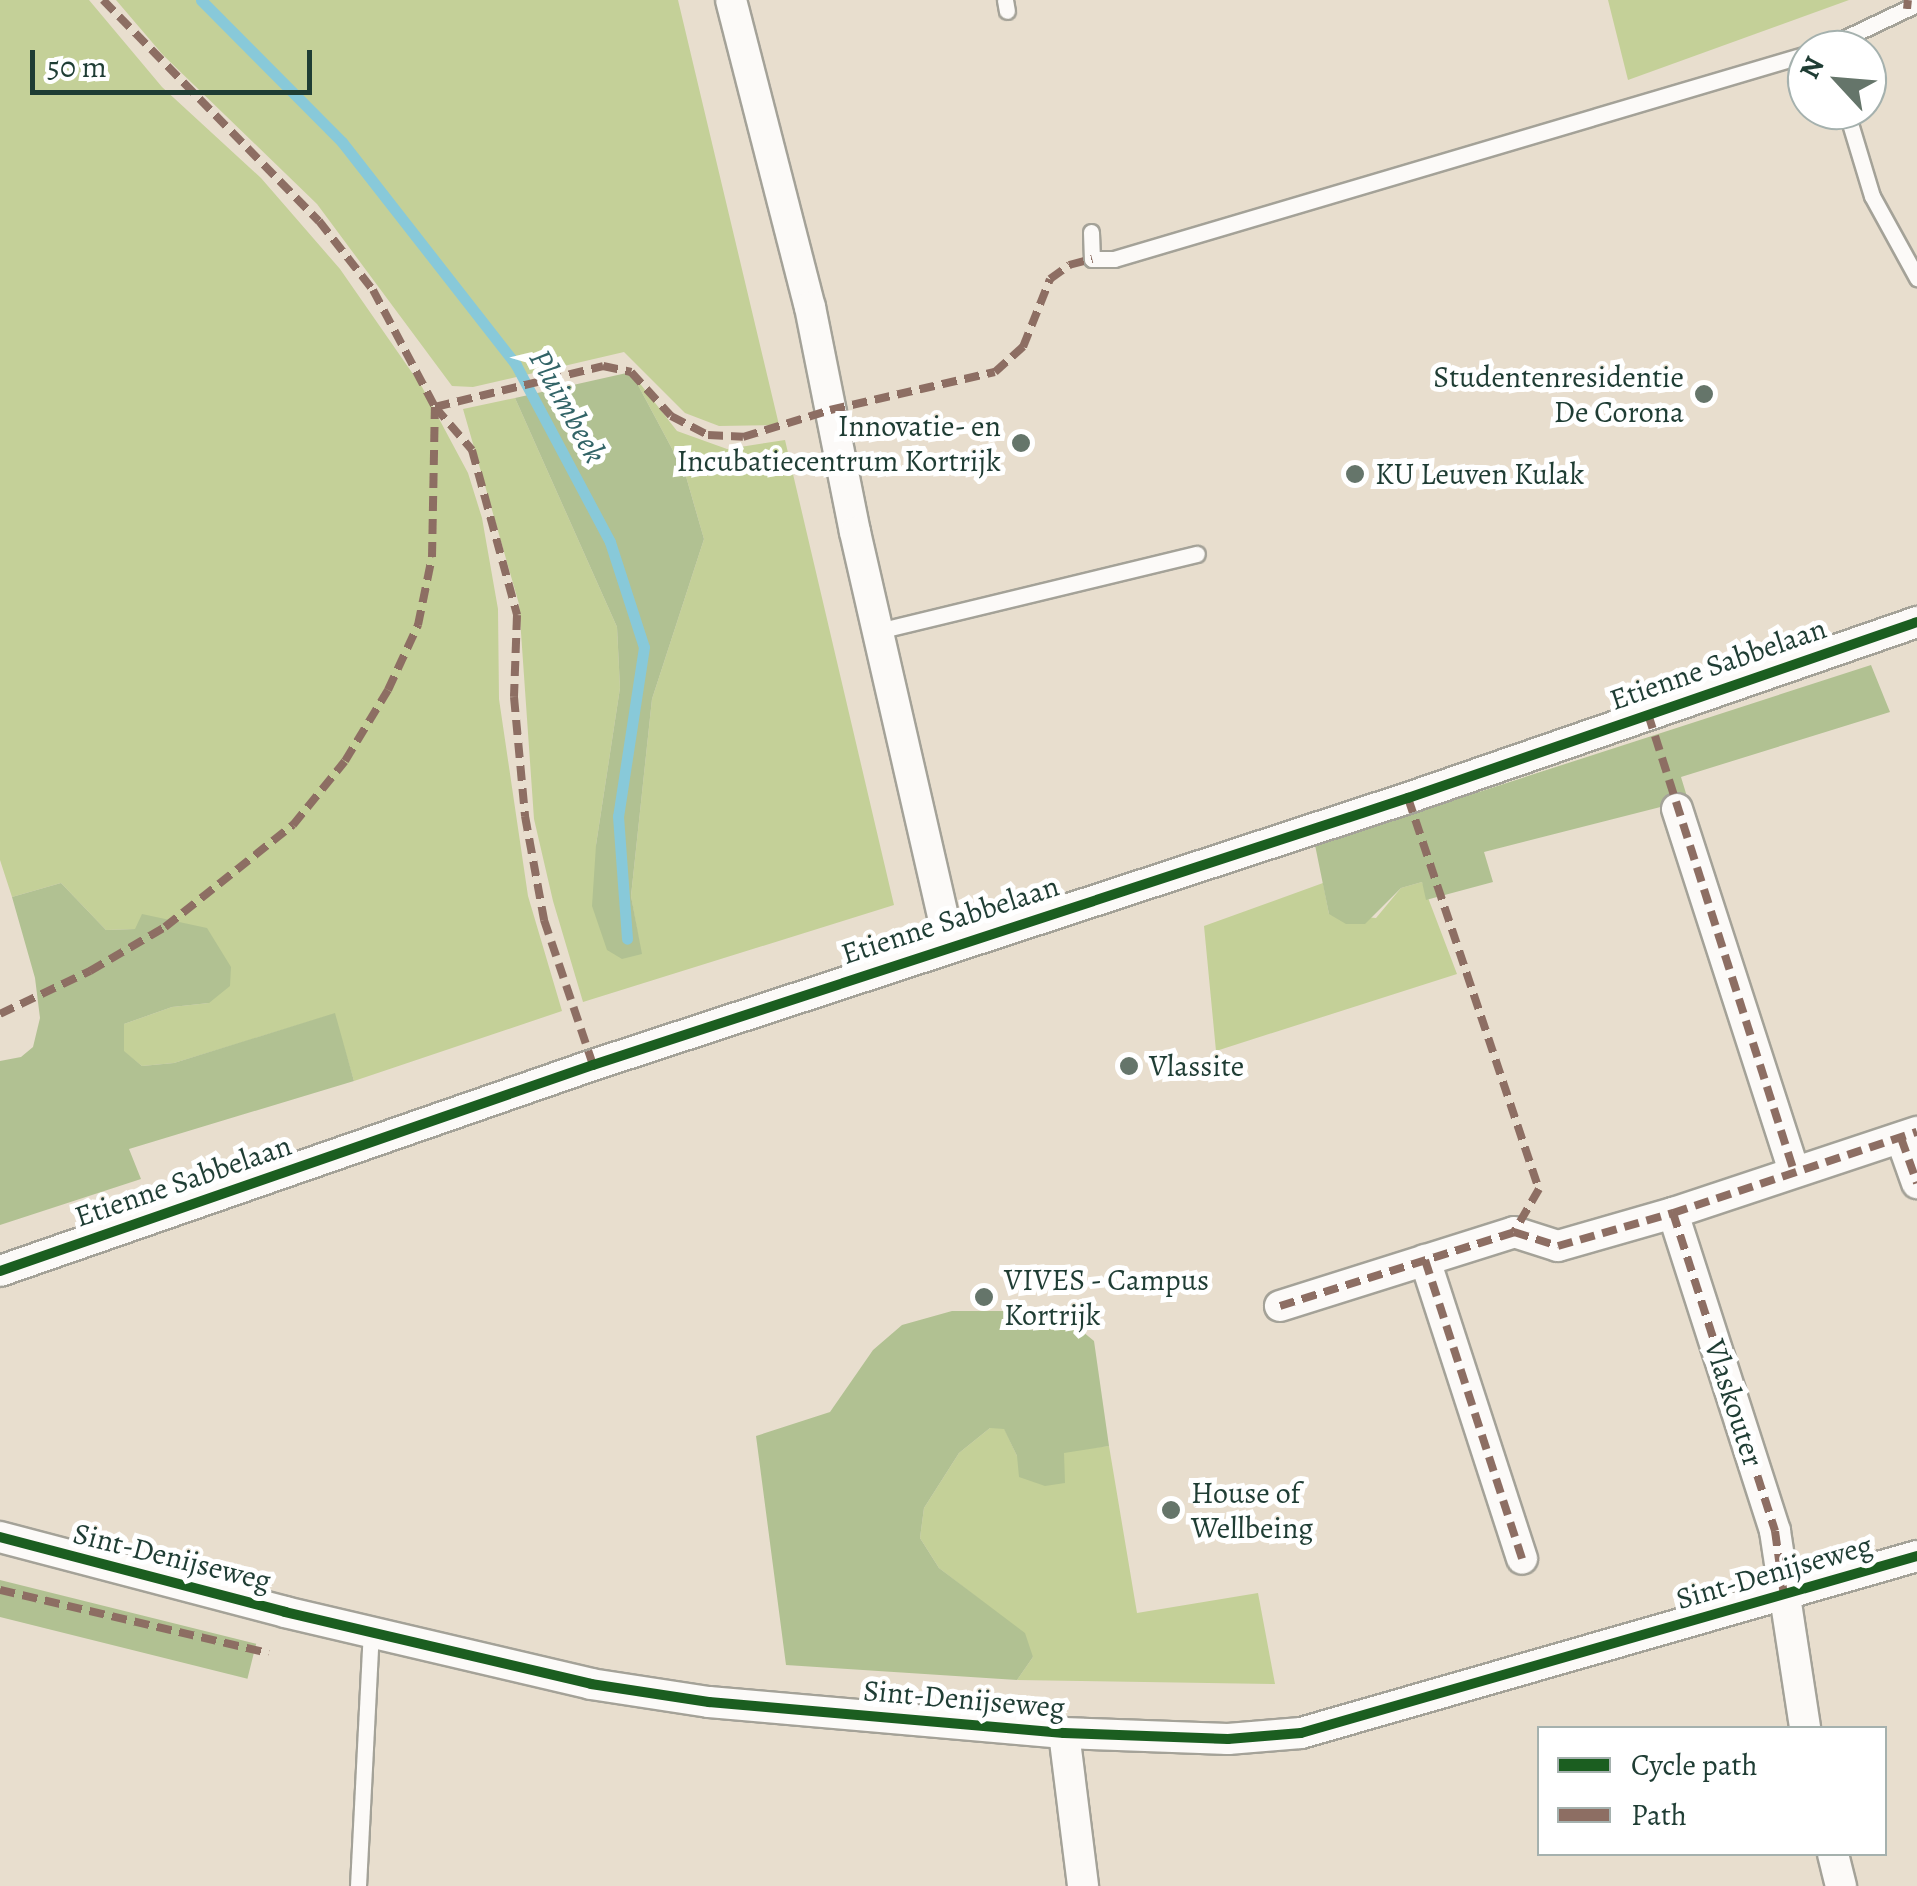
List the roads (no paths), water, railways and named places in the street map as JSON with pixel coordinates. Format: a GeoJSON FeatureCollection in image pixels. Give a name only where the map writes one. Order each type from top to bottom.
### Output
{"type":"FeatureCollection","features":[{"type":"Feature","properties":{"kind":"street"},"geometry":{"type":"LineString","coordinates":[[731,0],[810,307],[950,946]]}},
{"type":"Feature","properties":{"kind":"street","name":"Etienne Sabbelaan"},"geometry":{"type":"LineString","coordinates":[[0,1271],[950,946],[1408,798],[1917,622]]}},
{"type":"Feature","properties":{"kind":"street"},"geometry":{"type":"LineString","coordinates":[[1677,810],[1794,1172]]}},
{"type":"Feature","properties":{"kind":"street"},"geometry":{"type":"LineString","coordinates":[[1280,1306],[1514,1232],[1558,1246],[1672,1214],[1909,1135],[1917,1183]]}},
{"type":"Feature","properties":{"kind":"street","name":"Vlaskouter"},"geometry":{"type":"LineString","coordinates":[[1672,1214],[1775,1530],[1804,1726]]}},
{"type":"Feature","properties":{"kind":"street"},"geometry":{"type":"LineString","coordinates":[[1425,1260],[1522,1559]]}},
{"type":"Feature","properties":{"kind":"street","name":"Sint-Denijseweg"},"geometry":{"type":"LineString","coordinates":[[0,1537],[371,1633],[591,1684],[709,1702],[1064,1734],[1228,1739],[1301,1734],[1917,1556]]}},
{"type":"Feature","properties":{"kind":"street"},"geometry":{"type":"LineString","coordinates":[[1064,1734],[1083,1886]]}},
{"type":"Feature","properties":{"kind":"street"},"geometry":{"type":"LineString","coordinates":[[1834,1856],[1841,1886]]}},
{"type":"Feature","properties":{"kind":"lane"},"geometry":{"type":"LineString","coordinates":[[1864,30],[1917,4]]}},
{"type":"Feature","properties":{"kind":"lane"},"geometry":{"type":"LineString","coordinates":[[1091,232],[1092,259],[1114,259],[1787,60]]}},
{"type":"Feature","properties":{"kind":"lane"},"geometry":{"type":"LineString","coordinates":[[1852,130],[1872,196],[1917,278]]}},
{"type":"Feature","properties":{"kind":"lane"},"geometry":{"type":"LineString","coordinates":[[878,631],[1197,554]]}},
{"type":"Feature","properties":{"kind":"lane"},"geometry":{"type":"LineString","coordinates":[[358,1886],[371,1633]]}},
{"type":"Feature","properties":{"kind":"waterway","name":"Pluimbeek"},"geometry":{"type":"LineString","coordinates":[[201,0],[342,142],[516,365],[610,542],[644,647],[618,816],[627,939]]}},
{"type":"Feature","properties":{"kind":"place","name":"Studentenresidentie De Corona"},"geometry":{"type":"Point","coordinates":[1704,394]}},
{"type":"Feature","properties":{"kind":"place","name":"Innovatie- en Incubatiecentrum Kortrijk"},"geometry":{"type":"Point","coordinates":[1021,443]}},
{"type":"Feature","properties":{"kind":"place","name":"KU Leuven Kulak"},"geometry":{"type":"Point","coordinates":[1355,474]}},
{"type":"Feature","properties":{"kind":"place","name":"Vlassite"},"geometry":{"type":"Point","coordinates":[1129,1066]}},
{"type":"Feature","properties":{"kind":"place","name":"VIVES - Campus Kortrijk"},"geometry":{"type":"Point","coordinates":[984,1297]}},
{"type":"Feature","properties":{"kind":"place","name":"House of Wellbeing"},"geometry":{"type":"Point","coordinates":[1171,1510]}}]}
